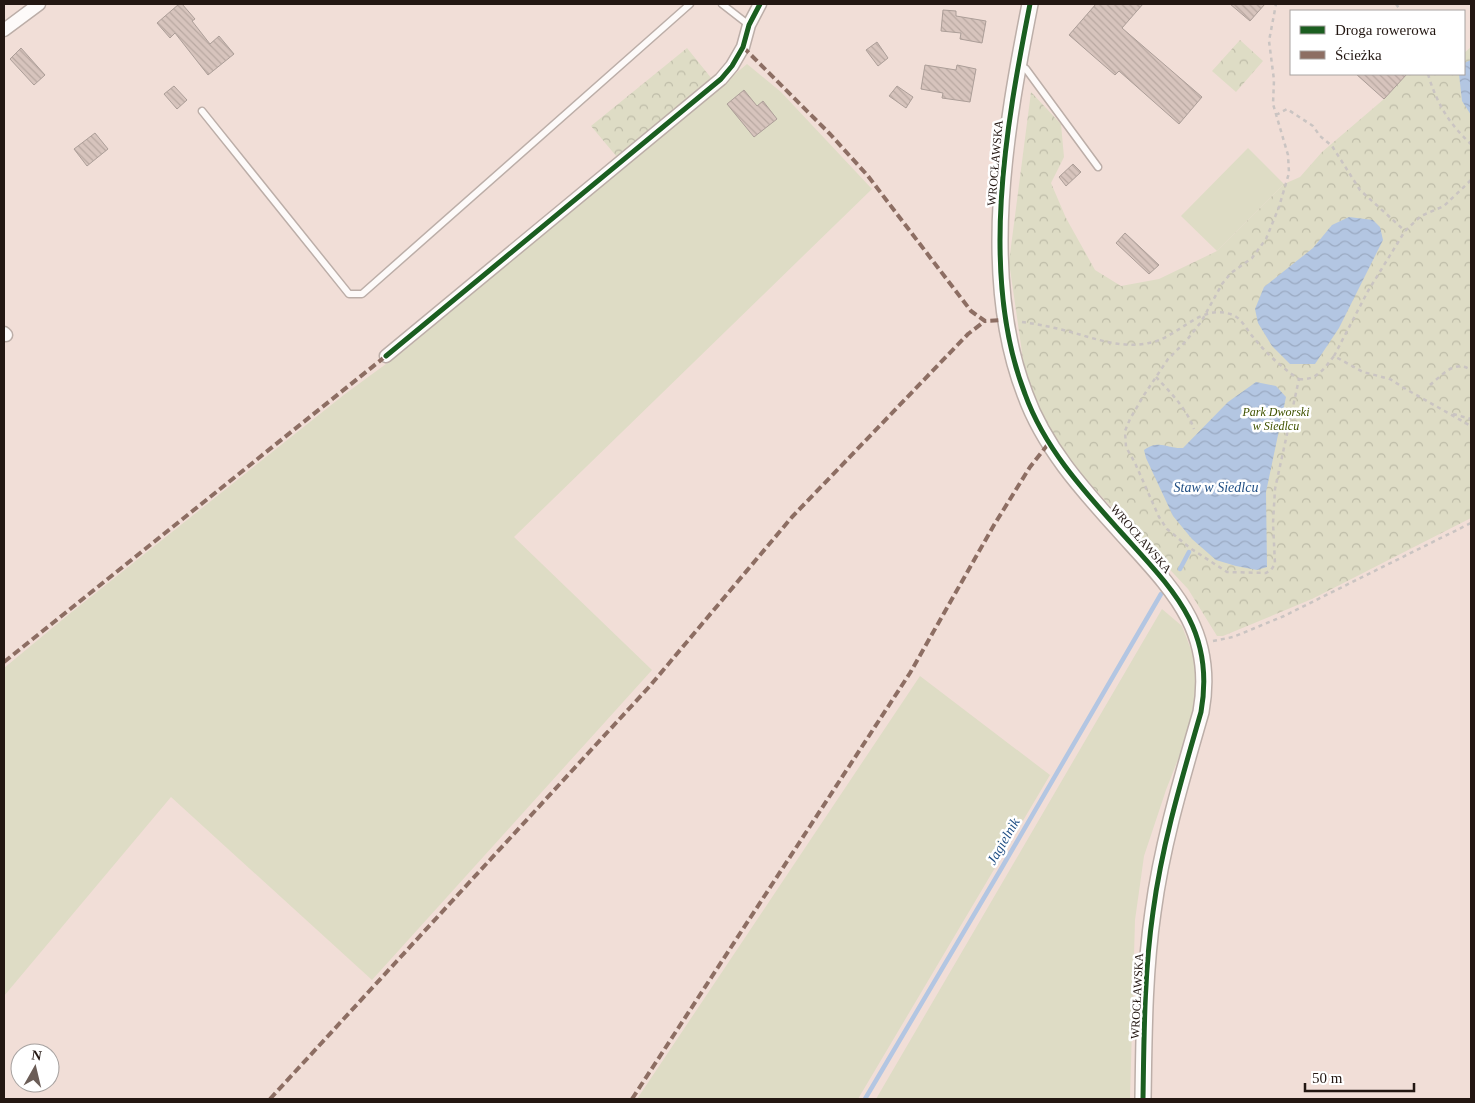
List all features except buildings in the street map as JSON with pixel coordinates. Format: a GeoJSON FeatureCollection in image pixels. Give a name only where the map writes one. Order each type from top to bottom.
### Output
{"type":"FeatureCollection","features":[{"type":"Feature","properties":{"kind":"street"},"geometry":{"type":"LineString","coordinates":[[4,30],[39,4]]}},
{"type":"Feature","properties":{"kind":"street"},"geometry":{"type":"LineString","coordinates":[[386,356],[721,79],[732,66],[743,47],[749,25],[760,4]]}},
{"type":"Feature","properties":{"kind":"street","name":"WROCŁAWSKA"},"geometry":{"type":"LineString","coordinates":[[1030,4],[1010,109],[1001,195],[1000,243],[1006,320],[1016,370],[1039,428],[1064,466],[1168,585],[1189,618],[1200,644],[1204,670],[1201,712],[1166,838],[1152,919],[1142,1099]]}},
{"type":"Feature","properties":{"kind":"lane"},"geometry":{"type":"LineString","coordinates":[[202,111],[349,294],[362,294],[690,4]]}},
{"type":"Feature","properties":{"kind":"lane"},"geometry":{"type":"LineString","coordinates":[[722,4],[749,25]]}},
{"type":"Feature","properties":{"kind":"lane"},"geometry":{"type":"LineString","coordinates":[[1018,63],[1026,69],[1098,166]]}},
{"type":"Feature","properties":{"kind":"path"},"geometry":{"type":"LineString","coordinates":[[1276,4],[1268,41],[1274,80],[1273,104],[1288,155],[1289,173],[1279,207],[1266,239],[1252,258],[1231,273],[1222,284],[1206,314],[1156,377],[1130,419],[1125,431],[1126,447],[1136,463],[1159,518],[1167,529],[1190,548],[1227,572],[1266,573],[1275,564],[1273,524],[1275,489],[1298,379]]}},
{"type":"Feature","properties":{"kind":"path"},"geometry":{"type":"LineString","coordinates":[[1428,75],[1438,102],[1446,116],[1471,144]]}},
{"type":"Feature","properties":{"kind":"path"},"geometry":{"type":"LineString","coordinates":[[1276,115],[1287,109],[1313,126],[1320,136],[1332,146],[1360,190],[1405,231]]}},
{"type":"Feature","properties":{"kind":"path"},"geometry":{"type":"LineString","coordinates":[[1006,320],[1066,330],[1098,340],[1129,346],[1164,340],[1188,323],[1206,314],[1220,311],[1236,316],[1278,363],[1298,379],[1308,380],[1326,367],[1334,356],[1368,291],[1405,231],[1421,216],[1444,206],[1471,180]]}},
{"type":"Feature","properties":{"kind":"path"},"geometry":{"type":"LineString","coordinates":[[1334,356],[1363,372],[1390,379],[1471,426]]}},
{"type":"Feature","properties":{"kind":"path"},"geometry":{"type":"LineString","coordinates":[[1430,385],[1450,368],[1466,367],[1471,370]]}},
{"type":"Feature","properties":{"kind":"path"},"geometry":{"type":"LineString","coordinates":[[1156,377],[1183,409],[1194,429]]}},
{"type":"Feature","properties":{"kind":"path"},"geometry":{"type":"LineString","coordinates":[[1446,413],[1471,419]]}},
{"type":"Feature","properties":{"kind":"path"},"geometry":{"type":"LineString","coordinates":[[1200,644],[1233,637],[1284,616],[1471,524]]}},
{"type":"Feature","properties":{"kind":"green space"},"geometry":{"type":"Polygon","coordinates":[[[1240,40],[1263,61],[1236,92],[1212,71],[1240,40]]]}},
{"type":"Feature","properties":{"kind":"green space","name":"Park Dworski w Siedlcu"},"geometry":{"type":"Polygon","coordinates":[[[1471,47],[1471,518],[1312,599],[1223,636],[1217,636],[1188,589],[1074,467],[1046,423],[1025,373],[1009,262],[1031,92],[1061,124],[1064,157],[1051,183],[1066,218],[1095,270],[1121,286],[1159,279],[1217,251],[1284,184],[1300,177],[1322,152],[1384,99],[1406,75],[1465,75],[1465,52],[1471,47]]]}},
{"type":"Feature","properties":{"kind":"green space"},"geometry":{"type":"Polygon","coordinates":[[[687,48],[712,79],[617,157],[591,126],[687,48]]]}},
{"type":"Feature","properties":{"kind":"green space"},"geometry":{"type":"Polygon","coordinates":[[[747,64],[781,92],[872,189],[514,537],[652,670],[372,980],[171,797],[4,996],[4,668],[345,394],[405,350],[747,64]]]}},
{"type":"Feature","properties":{"kind":"green space"},"geometry":{"type":"Polygon","coordinates":[[[1248,148],[1284,184],[1217,251],[1181,216],[1248,148]]]}},
{"type":"Feature","properties":{"kind":"green space"},"geometry":{"type":"Polygon","coordinates":[[[1162,609],[1182,626],[1195,660],[1195,704],[1186,739],[1166,790],[1144,856],[1135,920],[1130,1099],[876,1099],[1162,609]]]}},
{"type":"Feature","properties":{"kind":"green space"},"geometry":{"type":"Polygon","coordinates":[[[920,676],[1050,775],[858,1099],[637,1099],[920,676]]]}},
{"type":"Feature","properties":{"kind":"water"},"geometry":{"type":"Polygon","coordinates":[[[1471,60],[1471,115],[1462,101],[1459,75],[1465,75],[1465,63],[1471,60]]]}},
{"type":"Feature","properties":{"kind":"water"},"geometry":{"type":"Polygon","coordinates":[[[1349,217],[1373,220],[1380,227],[1383,240],[1339,328],[1315,364],[1290,364],[1272,346],[1258,323],[1255,309],[1264,287],[1313,248],[1332,225],[1349,217]]]}},
{"type":"Feature","properties":{"kind":"water","name":"Staw w Siedlcu"},"geometry":{"type":"Polygon","coordinates":[[[1256,382],[1276,386],[1286,397],[1266,492],[1267,567],[1257,570],[1216,560],[1192,539],[1173,516],[1144,450],[1155,445],[1183,448],[1228,402],[1256,382]]]}},
{"type":"Feature","properties":{"kind":"waterway","name":"Jagielnik"},"geometry":{"type":"LineString","coordinates":[[1180,569],[1189,552]]}},
{"type":"Feature","properties":{"kind":"waterway","name":"Jagielnik"},"geometry":{"type":"LineString","coordinates":[[865,1099],[1161,594]]}},
{"type":"Feature","properties":{"kind":"marked path"},"geometry":{"type":"LineString","coordinates":[[743,47],[830,134],[868,176],[971,311],[985,321],[1006,320]]}},
{"type":"Feature","properties":{"kind":"marked path"},"geometry":{"type":"LineString","coordinates":[[270,1099],[649,687],[792,517],[968,334],[985,321]]}},
{"type":"Feature","properties":{"kind":"marked path"},"geometry":{"type":"LineString","coordinates":[[4,662],[386,356]]}},
{"type":"Feature","properties":{"kind":"marked path"},"geometry":{"type":"LineString","coordinates":[[632,1099],[910,673],[994,525],[1030,467],[1049,443]]}},
{"type":"Feature","properties":{"kind":"cycle path"},"geometry":{"type":"LineString","coordinates":[[386,356],[721,79],[732,66],[743,47],[749,25],[760,4]]}},
{"type":"Feature","properties":{"kind":"cycle path"},"geometry":{"type":"LineString","coordinates":[[1030,4],[1013,100],[1001,200],[1000,250],[1003,300],[1011,348],[1025,394],[1042,432],[1053,450],[1091,499],[1172,591],[1185,611],[1195,633],[1202,656],[1204,682],[1201,712],[1167,836],[1153,912],[1146,982],[1143,1099]]}}]}
